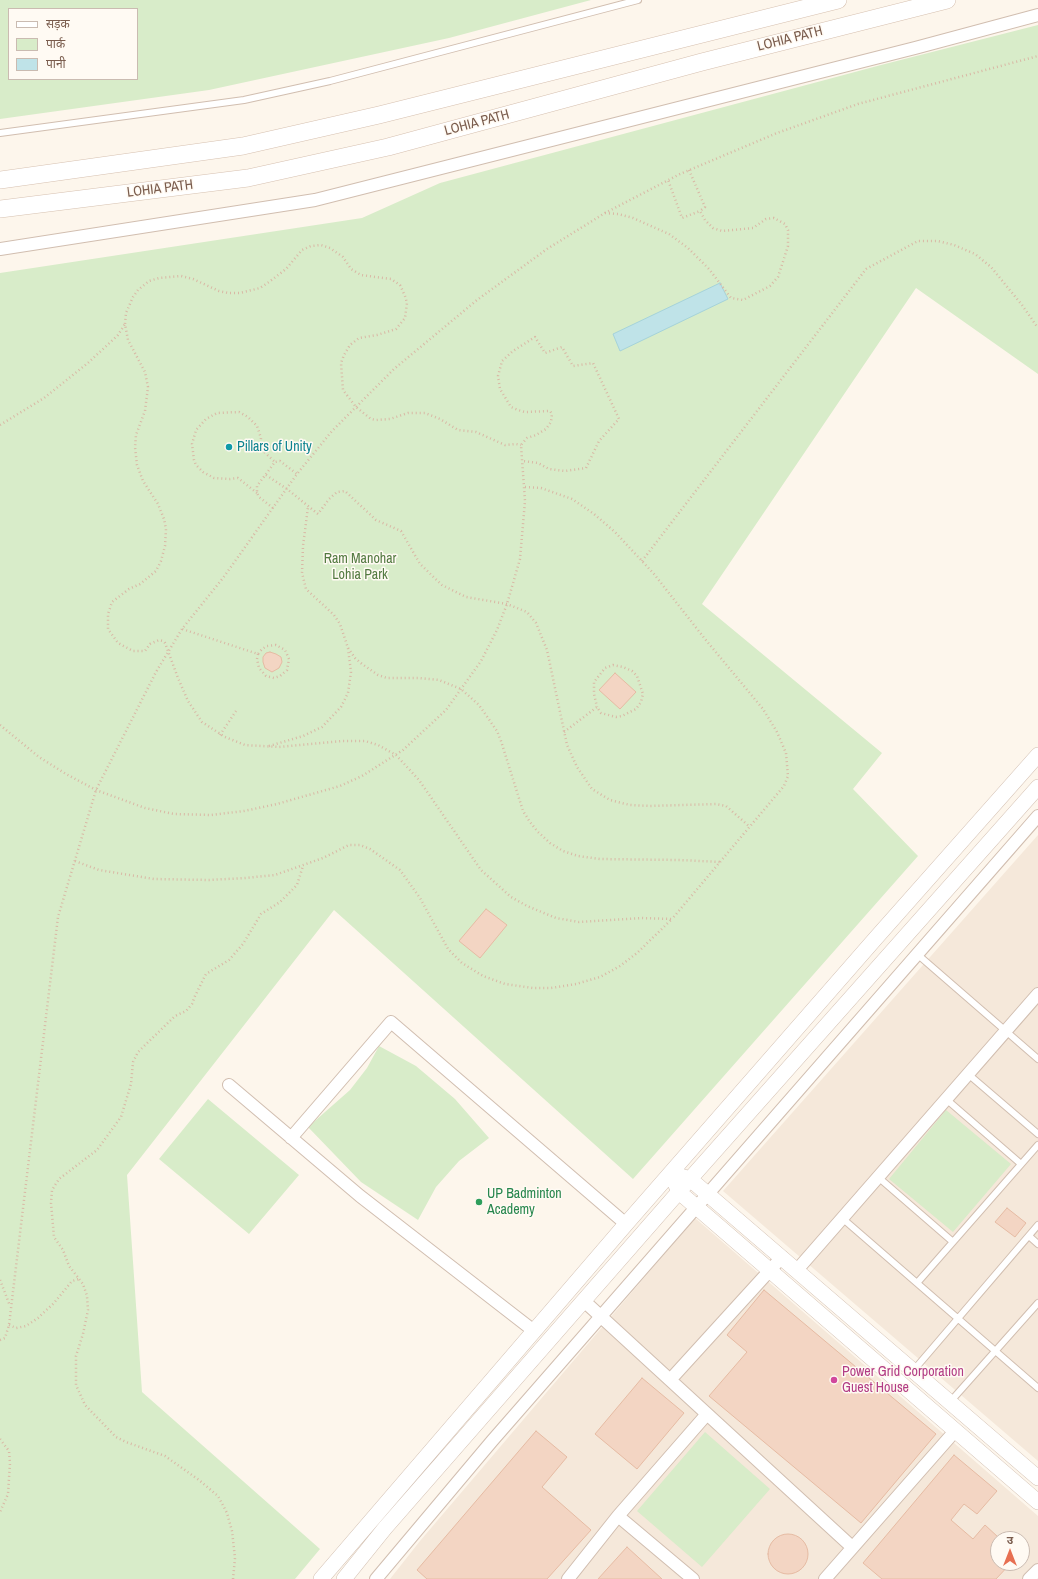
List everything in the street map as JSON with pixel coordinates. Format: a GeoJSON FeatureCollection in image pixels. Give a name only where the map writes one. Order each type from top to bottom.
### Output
{"type":"FeatureCollection","features":[{"type":"Feature","properties":{"kind":"main road","name":"LOHIA PATH"},"geometry":{"type":"LineString","coordinates":[[0,180],[243,146],[379,115],[838,0]]}},
{"type":"Feature","properties":{"kind":"main road","name":"LOHIA PATH"},"geometry":{"type":"LineString","coordinates":[[0,208],[248,178],[388,147],[702,62],[947,0]]}},
{"type":"Feature","properties":{"kind":"street"},"geometry":{"type":"LineString","coordinates":[[0,249],[315,200],[907,50],[1038,15]]}},
{"type":"Feature","properties":{"kind":"street"},"geometry":{"type":"LineString","coordinates":[[321,1579],[626,1224],[864,951],[1038,755]]}},
{"type":"Feature","properties":{"kind":"street"},"geometry":{"type":"LineString","coordinates":[[344,1579],[385,1528],[690,1179],[1038,787]]}},
{"type":"Feature","properties":{"kind":"street"},"geometry":{"type":"LineString","coordinates":[[376,1579],[600,1316],[1038,816]]}},
{"type":"Feature","properties":{"kind":"street"},"geometry":{"type":"LineString","coordinates":[[796,1270],[1038,994]]}},
{"type":"Feature","properties":{"kind":"street"},"geometry":{"type":"LineString","coordinates":[[291,1138],[391,1022],[626,1224]]}},
{"type":"Feature","properties":{"kind":"street"},"geometry":{"type":"LineString","coordinates":[[229,1085],[360,1196],[534,1331]]}},
{"type":"Feature","properties":{"kind":"street"},"geometry":{"type":"LineString","coordinates":[[670,1174],[690,1179],[708,1193],[1038,1478]]}},
{"type":"Feature","properties":{"kind":"street"},"geometry":{"type":"LineString","coordinates":[[670,1174],[679,1192],[1038,1502]]}},
{"type":"Feature","properties":{"kind":"street"},"geometry":{"type":"LineString","coordinates":[[670,1380],[782,1257]]}},
{"type":"Feature","properties":{"kind":"street"},"geometry":{"type":"LineString","coordinates":[[584,1301],[852,1546]]}},
{"type":"Feature","properties":{"kind":"street"},"geometry":{"type":"LineString","coordinates":[[568,1579],[618,1516],[707,1414]]}},
{"type":"Feature","properties":{"kind":"street"},"geometry":{"type":"LineString","coordinates":[[825,1579],[852,1546],[955,1431]]}},
{"type":"Feature","properties":{"kind":"street"},"geometry":{"type":"LineString","coordinates":[[618,1516],[693,1579]]}},
{"type":"Feature","properties":{"kind":"street"},"geometry":{"type":"LineString","coordinates":[[1029,1579],[1038,1570]]}},
{"type":"Feature","properties":{"kind":"lane"},"geometry":{"type":"LineString","coordinates":[[0,133],[244,100],[330,81],[638,0]]}},
{"type":"Feature","properties":{"kind":"lane"},"geometry":{"type":"LineString","coordinates":[[917,954],[1038,1059]]}},
{"type":"Feature","properties":{"kind":"lane"},"geometry":{"type":"LineString","coordinates":[[968,1074],[1038,1134]]}},
{"type":"Feature","properties":{"kind":"lane"},"geometry":{"type":"LineString","coordinates":[[946,1099],[1021,1164]]}},
{"type":"Feature","properties":{"kind":"lane"},"geometry":{"type":"LineString","coordinates":[[917,1283],[1038,1145]]}},
{"type":"Feature","properties":{"kind":"lane"},"geometry":{"type":"LineString","coordinates":[[878,1177],[953,1242]]}},
{"type":"Feature","properties":{"kind":"lane"},"geometry":{"type":"LineString","coordinates":[[842,1218],[1037,1385]]}},
{"type":"Feature","properties":{"kind":"lane"},"geometry":{"type":"LineString","coordinates":[[913,1371],[1038,1225]]}},
{"type":"Feature","properties":{"kind":"lane"},"geometry":{"type":"LineString","coordinates":[[1029,1236],[1038,1244]]}},
{"type":"Feature","properties":{"kind":"lane"},"geometry":{"type":"LineString","coordinates":[[950,1402],[1038,1303]]}},
{"type":"Feature","properties":{"kind":"path"},"geometry":{"type":"LineString","coordinates":[[0,1340],[5,1338],[9,1325],[10,1306],[58,917],[96,790],[167,652],[182,629],[223,578],[297,474],[319,446],[394,369],[477,300],[547,249],[605,213],[689,170],[777,133],[858,104],[1038,56]]}},
{"type":"Feature","properties":{"kind":"path"},"geometry":{"type":"LineString","coordinates":[[668,180],[682,218],[700,211],[705,207],[689,170]]}},
{"type":"Feature","properties":{"kind":"path"},"geometry":{"type":"LineString","coordinates":[[605,213],[618,214],[633,218],[669,234],[688,248],[709,269],[731,298],[743,300],[770,286],[778,277],[788,246],[788,230],[785,224],[774,218],[766,219],[753,228],[722,231],[713,228],[705,220],[700,211]]}},
{"type":"Feature","properties":{"kind":"path"},"geometry":{"type":"LineString","coordinates":[[642,561],[866,269],[918,241],[938,241],[954,245],[975,254],[991,267],[1011,290],[1038,328]]}},
{"type":"Feature","properties":{"kind":"path"},"geometry":{"type":"LineString","coordinates":[[521,445],[505,445],[476,432],[458,430],[440,419],[425,413],[408,413],[390,420],[376,420],[368,417],[356,407],[343,390],[341,363],[344,355],[350,345],[359,338],[377,335],[396,329],[405,318],[407,303],[400,284],[383,278],[361,275],[351,269],[343,257],[330,248],[316,246],[302,250],[286,269],[269,282],[260,288],[240,293],[219,291],[193,279],[181,276],[158,278],[149,281],[133,297],[126,312],[125,324],[128,340],[145,372],[148,387],[147,405],[136,435],[135,446],[137,465],[142,481],[158,504],[161,511],[164,519],[166,539],[164,554],[156,571],[140,584],[117,597],[109,608],[107,623],[108,629],[118,643],[133,651],[145,651],[150,644],[159,640],[163,641],[167,652],[172,658],[178,678],[188,701],[202,722],[220,735],[245,745],[265,747],[300,746],[342,741],[365,741],[378,745],[396,755],[419,780],[481,870],[511,897],[527,906],[556,918],[579,922],[642,918],[672,919]]}},
{"type":"Feature","properties":{"kind":"path"},"geometry":{"type":"LineString","coordinates":[[0,425],[44,398],[82,368],[118,335],[125,324]]}},
{"type":"Feature","properties":{"kind":"path"},"geometry":{"type":"LineString","coordinates":[[521,445],[528,438],[546,429],[551,422],[552,414],[550,411],[525,412],[511,407],[500,389],[498,376],[502,361],[513,351],[535,337],[545,353],[562,347],[573,366],[593,363],[619,419],[599,440],[586,468],[565,472],[549,469],[538,463],[523,461]]}},
{"type":"Feature","properties":{"kind":"path"},"geometry":{"type":"LineString","coordinates":[[273,508],[238,478],[214,478],[196,466],[192,444],[196,430],[206,419],[217,413],[239,412],[248,417],[257,426],[261,438],[260,448],[275,462],[280,461],[297,474]]}},
{"type":"Feature","properties":{"kind":"path"},"geometry":{"type":"LineString","coordinates":[[0,725],[39,757],[96,790],[145,808],[174,814],[211,815],[244,811],[277,804],[340,786],[362,776],[403,750],[433,724],[446,710],[481,662],[497,630],[507,604],[520,559],[525,501],[521,445]]}},
{"type":"Feature","properties":{"kind":"path"},"geometry":{"type":"LineString","coordinates":[[257,493],[257,486],[275,462]]}},
{"type":"Feature","properties":{"kind":"path"},"geometry":{"type":"LineString","coordinates":[[266,475],[287,489],[318,514],[329,499],[337,492],[345,491],[376,520],[401,531],[420,564],[442,585],[466,596],[507,604],[527,612],[536,623],[546,650],[567,745],[577,767],[592,789],[610,800],[630,805],[650,806],[716,804],[726,806],[750,827]]}},
{"type":"Feature","properties":{"kind":"path"},"geometry":{"type":"LineString","coordinates":[[75,861],[99,870],[154,879],[178,880],[245,878],[275,874],[303,866],[337,852],[349,845],[360,845],[370,849],[400,870],[420,898],[448,949],[462,964],[483,976],[505,984],[533,988],[552,988],[576,984],[600,977],[620,966],[637,953],[672,919],[776,797],[784,786],[788,776],[788,763],[783,744],[763,709],[705,640],[654,574],[642,561],[594,514],[572,499],[541,488],[525,487]]}},
{"type":"Feature","properties":{"kind":"path"},"geometry":{"type":"LineString","coordinates":[[265,747],[303,736],[322,727],[341,707],[348,693],[351,672],[348,648],[340,624],[334,615],[306,589],[302,573],[308,506]]}},
{"type":"Feature","properties":{"kind":"path"},"geometry":{"type":"LineString","coordinates":[[182,629],[258,654]]}},
{"type":"Feature","properties":{"kind":"path"},"geometry":{"type":"LineString","coordinates":[[273,645],[280,647],[285,650],[289,659],[287,670],[280,676],[274,678],[266,676],[259,668],[257,659],[258,654],[267,646],[273,645]]}},
{"type":"Feature","properties":{"kind":"path"},"geometry":{"type":"LineString","coordinates":[[348,648],[355,658],[378,675],[387,678],[431,679],[450,684],[460,689],[479,705],[497,731],[523,811],[530,822],[550,843],[563,851],[578,856],[600,860],[673,860],[720,862]]}},
{"type":"Feature","properties":{"kind":"path"},"geometry":{"type":"LineString","coordinates":[[613,665],[623,667],[632,671],[637,676],[643,694],[641,702],[636,709],[622,716],[616,717],[601,712],[597,707],[594,694],[594,682],[605,668],[613,665]]}},
{"type":"Feature","properties":{"kind":"path"},"geometry":{"type":"LineString","coordinates":[[564,732],[597,707]]}},
{"type":"Feature","properties":{"kind":"path"},"geometry":{"type":"LineString","coordinates":[[220,735],[236,711]]}},
{"type":"Feature","properties":{"kind":"path"},"geometry":{"type":"LineString","coordinates":[[233,1579],[235,1558],[232,1531],[227,1514],[218,1496],[199,1480],[165,1456],[126,1442],[116,1436],[85,1405],[76,1386],[76,1356],[83,1334],[88,1310],[87,1296],[83,1284],[69,1266],[63,1250],[54,1237],[51,1203],[52,1190],[59,1179],[97,1150],[121,1117],[131,1084],[133,1062],[138,1052],[175,1016],[186,1011],[192,1004],[206,974],[229,960],[243,944],[261,914],[280,902],[297,885],[303,866]]}},
{"type":"Feature","properties":{"kind":"path"},"geometry":{"type":"LineString","coordinates":[[9,1325],[16,1328],[26,1326],[38,1318],[54,1303],[72,1281],[79,1279]]}},
{"type":"Feature","properties":{"kind":"path"},"geometry":{"type":"LineString","coordinates":[[0,1280],[10,1306]]}},
{"type":"Feature","properties":{"kind":"path"},"geometry":{"type":"LineString","coordinates":[[0,1439],[9,1451],[10,1463],[8,1494],[0,1512]]}},
{"type":"Feature","properties":{"kind":"shaded area"},"geometry":{"type":"Polygon","coordinates":[[[1038,835],[1038,1461],[723,1191],[1038,835]]]}},
{"type":"Feature","properties":{"kind":"shaded area"},"geometry":{"type":"Polygon","coordinates":[[[695,1218],[1038,1516],[1038,1579],[390,1579],[420,1541],[695,1218]]]}},
{"type":"Feature","properties":{"kind":"green space"},"geometry":{"type":"Polygon","coordinates":[[[0,0],[591,0],[449,38],[209,90],[0,119],[0,0]]]}},
{"type":"Feature","properties":{"kind":"green space","name":"Ram Manohar Lohia Park"},"geometry":{"type":"Polygon","coordinates":[[[1038,25],[1038,374],[916,288],[702,604],[882,753],[853,789],[918,856],[633,1179],[334,910],[127,1175],[142,1392],[320,1549],[295,1579],[0,1579],[0,273],[362,218],[440,183],[881,65],[1038,25]]]}},
{"type":"Feature","properties":{"kind":"green space"},"geometry":{"type":"Polygon","coordinates":[[[379,1046],[416,1066],[455,1099],[489,1138],[459,1161],[436,1187],[418,1220],[361,1182],[308,1127],[350,1090],[367,1068],[379,1046]]]}},
{"type":"Feature","properties":{"kind":"green space"},"geometry":{"type":"Polygon","coordinates":[[[208,1099],[299,1175],[249,1234],[159,1159],[208,1099]]]}},
{"type":"Feature","properties":{"kind":"green space"},"geometry":{"type":"Polygon","coordinates":[[[946,1110],[1011,1164],[953,1232],[889,1179],[946,1110]]]}},
{"type":"Feature","properties":{"kind":"green space"},"geometry":{"type":"Polygon","coordinates":[[[705,1432],[770,1489],[702,1567],[637,1511],[705,1432]]]}},
{"type":"Feature","properties":{"kind":"water"},"geometry":{"type":"Polygon","coordinates":[[[720,283],[728,299],[620,351],[613,334],[720,283]]]}},
{"type":"Feature","properties":{"kind":"building"},"geometry":{"type":"Polygon","coordinates":[[[270,652],[281,657],[282,662],[279,668],[272,672],[265,668],[263,662],[263,657],[266,653],[270,652]]]}},
{"type":"Feature","properties":{"kind":"building"},"geometry":{"type":"Polygon","coordinates":[[[615,673],[636,692],[620,709],[599,690],[615,673]]]}},
{"type":"Feature","properties":{"kind":"building"},"geometry":{"type":"Polygon","coordinates":[[[486,909],[507,925],[480,958],[459,941],[486,909]]]}},
{"type":"Feature","properties":{"kind":"building"},"geometry":{"type":"Polygon","coordinates":[[[1007,1208],[1026,1223],[1015,1237],[995,1222],[1007,1208]]]}},
{"type":"Feature","properties":{"kind":"building"},"geometry":{"type":"Polygon","coordinates":[[[764,1290],[936,1434],[861,1523],[709,1396],[747,1352],[727,1335],[764,1290]]]}},
{"type":"Feature","properties":{"kind":"building"},"geometry":{"type":"Polygon","coordinates":[[[642,1378],[684,1413],[637,1469],[595,1434],[642,1378]]]}},
{"type":"Feature","properties":{"kind":"building"},"geometry":{"type":"Polygon","coordinates":[[[536,1431],[567,1457],[542,1487],[591,1530],[547,1579],[427,1579],[417,1570],[536,1431]]]}},
{"type":"Feature","properties":{"kind":"building"},"geometry":{"type":"Polygon","coordinates":[[[954,1455],[997,1491],[977,1514],[964,1504],[951,1520],[973,1539],[985,1525],[992,1531],[990,1531],[990,1571],[1004,1571],[996,1579],[882,1579],[863,1563],[954,1455]]]}},
{"type":"Feature","properties":{"kind":"building"},"geometry":{"type":"Polygon","coordinates":[[[792,1534],[799,1537],[805,1543],[808,1554],[807,1562],[799,1571],[792,1574],[784,1574],[777,1571],[769,1562],[768,1550],[771,1543],[780,1535],[792,1534]]]}},
{"type":"Feature","properties":{"kind":"building"},"geometry":{"type":"Polygon","coordinates":[[[627,1547],[662,1579],[598,1579],[627,1547]]]}},
{"type":"Feature","properties":{"kind":"place","name":"Pillars of Unity"},"geometry":{"type":"Point","coordinates":[229,447]}},
{"type":"Feature","properties":{"kind":"place","name":"UP Badminton Academy"},"geometry":{"type":"Point","coordinates":[479,1202]}},
{"type":"Feature","properties":{"kind":"place","name":"Power Grid Corporation Guest House"},"geometry":{"type":"Point","coordinates":[834,1380]}}]}
